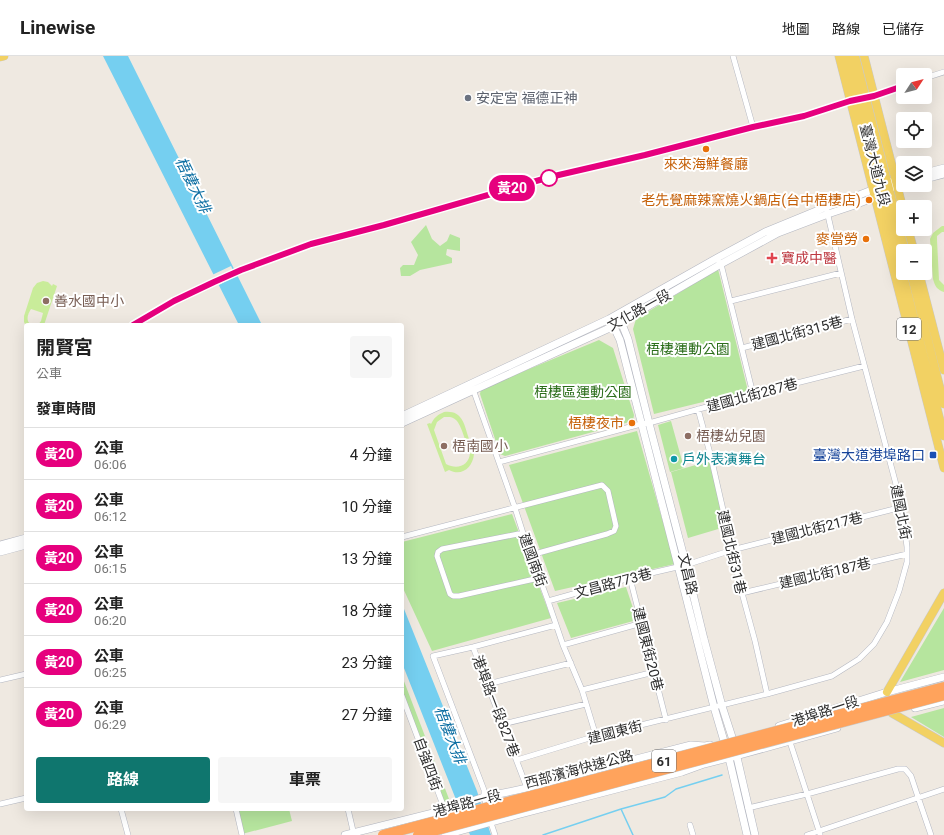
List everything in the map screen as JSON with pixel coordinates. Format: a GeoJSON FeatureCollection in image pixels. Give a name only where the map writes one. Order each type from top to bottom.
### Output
{"type":"FeatureCollection","features":[{"type":"Feature","properties":{"kind":"highway","name":"西部濱海快速公路"},"geometry":{"type":"LineString","coordinates":[[383,835],[944,687]]}},
{"type":"Feature","properties":{"kind":"highway","name":"西部濱海快速公路"},"geometry":{"type":"LineString","coordinates":[[418,835],[944,695]]}},
{"type":"Feature","properties":{"kind":"highway"},"geometry":{"type":"LineString","coordinates":[[376,835],[414,822],[705,746]]}},
{"type":"Feature","properties":{"kind":"highway"},"geometry":{"type":"LineString","coordinates":[[430,835],[704,764]]}},
{"type":"Feature","properties":{"kind":"main road"},"geometry":{"type":"LineString","coordinates":[[0,57],[4,56]]}},
{"type":"Feature","properties":{"kind":"main road","name":"臺灣大道九段"},"geometry":{"type":"LineString","coordinates":[[839,56],[862,98]]}},
{"type":"Feature","properties":{"kind":"main road","name":"臺灣大道九段"},"geometry":{"type":"LineString","coordinates":[[847,56],[862,98],[889,186],[903,244]]}},
{"type":"Feature","properties":{"kind":"main road","name":"臺灣大道九段"},"geometry":{"type":"LineString","coordinates":[[855,56],[862,98],[889,186],[944,436]]}},
{"type":"Feature","properties":{"kind":"main road","name":"臺灣大道九段"},"geometry":{"type":"LineString","coordinates":[[862,98],[864,56]]}},
{"type":"Feature","properties":{"kind":"main road","name":"臺灣大道九段"},"geometry":{"type":"LineString","coordinates":[[889,186],[898,200]]}},
{"type":"Feature","properties":{"kind":"main road","name":"臺灣大道九段"},"geometry":{"type":"LineString","coordinates":[[889,186],[944,468]]}},
{"type":"Feature","properties":{"kind":"main road","name":"12"},"geometry":{"type":"LineString","coordinates":[[913,280],[944,404]]}},
{"type":"Feature","properties":{"kind":"main road","name":"12"},"geometry":{"type":"LineString","coordinates":[[921,280],[944,370]]}},
{"type":"Feature","properties":{"kind":"main road"},"geometry":{"type":"LineString","coordinates":[[887,692],[944,593]]}},
{"type":"Feature","properties":{"kind":"main road"},"geometry":{"type":"LineString","coordinates":[[892,713],[944,743]]}},
{"type":"Feature","properties":{"kind":"street"},"geometry":{"type":"LineString","coordinates":[[733,56],[753,127]]}},
{"type":"Feature","properties":{"kind":"street"},"geometry":{"type":"LineString","coordinates":[[932,76],[944,72]]}},
{"type":"Feature","properties":{"kind":"street"},"geometry":{"type":"LineString","coordinates":[[862,98],[896,88]]}},
{"type":"Feature","properties":{"kind":"street"},"geometry":{"type":"LineString","coordinates":[[932,171],[944,168]]}},
{"type":"Feature","properties":{"kind":"street"},"geometry":{"type":"LineString","coordinates":[[932,177],[944,174]]}},
{"type":"Feature","properties":{"kind":"street","name":"文化路一段"},"geometry":{"type":"LineString","coordinates":[[404,422],[618,315],[719,261],[849,199],[889,186]]}},
{"type":"Feature","properties":{"kind":"street","name":"建國北街"},"geometry":{"type":"LineString","coordinates":[[714,707],[832,676],[859,659],[874,644],[887,622],[900,591],[907,562],[907,547],[902,507],[840,273],[827,210]]}},
{"type":"Feature","properties":{"kind":"street"},"geometry":{"type":"LineString","coordinates":[[719,261],[753,394]]}},
{"type":"Feature","properties":{"kind":"street","name":"文化路一段"},"geometry":{"type":"LineString","coordinates":[[404,415],[570,346],[614,326],[719,261]]}},
{"type":"Feature","properties":{"kind":"street"},"geometry":{"type":"LineString","coordinates":[[730,301],[840,273]]}},
{"type":"Feature","properties":{"kind":"street","name":"文昌路"},"geometry":{"type":"LineString","coordinates":[[618,315],[628,339],[704,639],[733,740],[733,757],[748,835]]}},
{"type":"Feature","properties":{"kind":"street","name":"文昌路"},"geometry":{"type":"LineString","coordinates":[[610,319],[620,340],[714,707],[725,742],[733,757],[755,835]]}},
{"type":"Feature","properties":{"kind":"street","name":"建國北街315巷"},"geometry":{"type":"LineString","coordinates":[[742,348],[852,319]]}},
{"type":"Feature","properties":{"kind":"street","name":"建國北街287巷"},"geometry":{"type":"LineString","coordinates":[[498,462],[864,366]]}},
{"type":"Feature","properties":{"kind":"street","name":"建國南街"},"geometry":{"type":"LineString","coordinates":[[472,387],[563,645],[582,690],[596,736]]}},
{"type":"Feature","properties":{"kind":"street","name":"建國北街31巷"},"geometry":{"type":"LineString","coordinates":[[698,409],[711,457],[767,694]]}},
{"type":"Feature","properties":{"kind":"street"},"geometry":{"type":"LineString","coordinates":[[404,536],[602,485],[608,491],[616,526],[614,531],[531,555]]}},
{"type":"Feature","properties":{"kind":"street","name":"建國北街217巷"},"geometry":{"type":"LineString","coordinates":[[686,565],[732,550],[902,507]]}},
{"type":"Feature","properties":{"kind":"street"},"geometry":{"type":"LineString","coordinates":[[523,533],[438,552],[437,556],[450,594],[453,596],[459,596],[539,578]]}},
{"type":"Feature","properties":{"kind":"street"},"geometry":{"type":"LineString","coordinates":[[0,545],[24,539]]}},
{"type":"Feature","properties":{"kind":"street"},"geometry":{"type":"LineString","coordinates":[[0,552],[24,546]]}},
{"type":"Feature","properties":{"kind":"street","name":"建國北街187巷"},"geometry":{"type":"LineString","coordinates":[[742,593],[907,554]]}},
{"type":"Feature","properties":{"kind":"street","name":"文昌路773巷"},"geometry":{"type":"LineString","coordinates":[[548,601],[630,578],[686,565]]}},
{"type":"Feature","properties":{"kind":"street","name":"建國東街20巷"},"geometry":{"type":"LineString","coordinates":[[630,578],[666,720]]}},
{"type":"Feature","properties":{"kind":"street"},"geometry":{"type":"LineString","coordinates":[[563,645],[642,623]]}},
{"type":"Feature","properties":{"kind":"street"},"geometry":{"type":"LineString","coordinates":[[495,835],[484,797],[484,790],[433,656],[556,625]]}},
{"type":"Feature","properties":{"kind":"street","name":"港埠路一段827巷"},"geometry":{"type":"LineString","coordinates":[[473,647],[527,788]]}},
{"type":"Feature","properties":{"kind":"street"},"geometry":{"type":"LineString","coordinates":[[488,684],[571,663]]}},
{"type":"Feature","properties":{"kind":"street"},"geometry":{"type":"LineString","coordinates":[[582,690],[654,672]]}},
{"type":"Feature","properties":{"kind":"street"},"geometry":{"type":"LineString","coordinates":[[0,680],[24,674]]}},
{"type":"Feature","properties":{"kind":"street","name":"港埠路一段"},"geometry":{"type":"LineString","coordinates":[[401,835],[661,766],[689,755],[705,746],[733,740],[887,692],[944,677]]}},
{"type":"Feature","properties":{"kind":"street","name":"港埠路一段"},"geometry":{"type":"LineString","coordinates":[[449,834],[461,833],[524,813],[682,772],[704,764],[790,742],[892,713],[944,701]]}},
{"type":"Feature","properties":{"kind":"street","name":"自強四街"},"geometry":{"type":"LineString","coordinates":[[404,702],[445,810],[449,823],[449,834]]}},
{"type":"Feature","properties":{"kind":"street"},"geometry":{"type":"LineString","coordinates":[[503,724],[586,704]]}},
{"type":"Feature","properties":{"kind":"street","name":"建國東街"},"geometry":{"type":"LineString","coordinates":[[517,760],[596,736],[714,707]]}},
{"type":"Feature","properties":{"kind":"street"},"geometry":{"type":"LineString","coordinates":[[790,742],[820,833]]}},
{"type":"Feature","properties":{"kind":"street","name":"港埠路一段"},"geometry":{"type":"LineString","coordinates":[[345,835],[354,834],[445,810],[484,797],[527,788],[691,744],[705,746]]}},
{"type":"Feature","properties":{"kind":"street","name":"港埠路一段"},"geometry":{"type":"LineString","coordinates":[[661,766],[704,764]]}},
{"type":"Feature","properties":{"kind":"street"},"geometry":{"type":"LineString","coordinates":[[748,808],[807,794],[898,769],[905,769],[912,776],[931,835]]}},
{"type":"Feature","properties":{"kind":"street"},"geometry":{"type":"LineString","coordinates":[[808,835],[820,833],[887,807],[944,788]]}},
{"type":"Feature","properties":{"kind":"street"},"geometry":{"type":"LineString","coordinates":[[0,804],[24,798]]}},
{"type":"Feature","properties":{"kind":"street"},"geometry":{"type":"LineString","coordinates":[[122,811],[128,835]]}},
{"type":"Feature","properties":{"kind":"street"},"geometry":{"type":"LineString","coordinates":[[236,811],[242,835]]}},
{"type":"Feature","properties":{"kind":"street"},"geometry":{"type":"LineString","coordinates":[[348,811],[354,834]]}},
{"type":"Feature","properties":{"kind":"street"},"geometry":{"type":"LineString","coordinates":[[690,825],[693,835]]}},
{"type":"Feature","properties":{"kind":"green space"},"geometry":{"type":"Polygon","coordinates":[[[426,225],[432,239],[440,246],[447,241],[450,234],[460,238],[460,251],[447,249],[446,255],[452,258],[452,263],[420,270],[410,276],[401,276],[400,268],[403,265],[414,265],[418,255],[411,242],[426,225]]]}},
{"type":"Feature","properties":{"kind":"green space"},"geometry":{"type":"Polygon","coordinates":[[[944,226],[944,232],[937,236],[937,240],[939,280],[944,285],[944,292],[937,287],[933,279],[932,244],[930,244],[930,239],[933,233],[944,226]]]}},
{"type":"Feature","properties":{"kind":"green space","name":"梧棲運動公園"},"geometry":{"type":"Polygon","coordinates":[[[718,269],[748,391],[654,414],[633,329],[636,319],[718,269]]]}},
{"type":"Feature","properties":{"kind":"green space"},"geometry":{"type":"Polygon","coordinates":[[[43,281],[48,282],[52,286],[53,284],[57,286],[45,323],[40,323],[43,313],[31,309],[28,315],[29,323],[24,323],[24,316],[33,288],[37,283],[43,281]]]}},
{"type":"Feature","properties":{"kind":"green space","name":"梧棲區運動公園"},"geometry":{"type":"Polygon","coordinates":[[[599,340],[613,348],[634,415],[633,421],[505,456],[500,454],[480,394],[481,389],[599,340]]]}},
{"type":"Feature","properties":{"kind":"green space"},"geometry":{"type":"Polygon","coordinates":[[[450,412],[458,415],[465,426],[474,454],[472,463],[466,470],[454,472],[449,470],[445,472],[427,424],[431,424],[436,417],[442,413],[450,412]],[[444,417],[437,422],[434,430],[446,464],[454,467],[462,466],[467,461],[470,453],[462,430],[456,420],[450,417],[444,417]]]}},
{"type":"Feature","properties":{"kind":"green space"},"geometry":{"type":"Polygon","coordinates":[[[671,421],[684,468],[670,472],[658,425],[671,421]]]}},
{"type":"Feature","properties":{"kind":"green space"},"geometry":{"type":"Polygon","coordinates":[[[637,431],[675,564],[555,591],[509,465],[637,431]]]}},
{"type":"Feature","properties":{"kind":"green space"},"geometry":{"type":"Polygon","coordinates":[[[710,461],[725,527],[688,538],[671,472],[710,461]]]}},
{"type":"Feature","properties":{"kind":"green space"},"geometry":{"type":"Polygon","coordinates":[[[512,514],[551,618],[432,651],[404,590],[404,541],[512,514]]]}},
{"type":"Feature","properties":{"kind":"green space"},"geometry":{"type":"Polygon","coordinates":[[[626,587],[637,620],[571,638],[557,603],[626,587]]]}},
{"type":"Feature","properties":{"kind":"green space"},"geometry":{"type":"Polygon","coordinates":[[[944,608],[944,670],[900,682],[944,608]]]}},
{"type":"Feature","properties":{"kind":"green space"},"geometry":{"type":"Polygon","coordinates":[[[404,681],[451,804],[443,804],[404,697],[404,681]]]}},
{"type":"Feature","properties":{"kind":"green space"},"geometry":{"type":"Polygon","coordinates":[[[944,708],[944,737],[911,717],[944,708]]]}},
{"type":"Feature","properties":{"kind":"green space"},"geometry":{"type":"Polygon","coordinates":[[[236,811],[290,811],[292,821],[242,834],[236,811]]]}},
{"type":"Feature","properties":{"kind":"water"},"geometry":{"type":"Polygon","coordinates":[[[103,56],[128,56],[261,323],[238,323],[103,56]]]}},
{"type":"Feature","properties":{"kind":"water","name":"梧棲大排"},"geometry":{"type":"Polygon","coordinates":[[[404,609],[477,791],[491,835],[470,835],[404,668],[404,609]]]}},
{"type":"Feature","properties":{"kind":"pier"},"geometry":{"type":"Polygon","coordinates":[[[231,266],[236,276],[217,286],[212,275],[231,266]]]}},
{"type":"Feature","properties":{"kind":"waterway"},"geometry":{"type":"LineString","coordinates":[[543,835],[621,809],[665,797],[676,789],[722,775]]}},
{"type":"Feature","properties":{"kind":"waterway"},"geometry":{"type":"LineString","coordinates":[[621,809],[633,835]]}},
{"type":"Feature","properties":{"kind":"bus line","name":"黃20"},"geometry":{"type":"LineString","coordinates":[[136,323],[174,301],[214,282],[241,270],[311,244],[384,225],[550,177],[645,155],[753,127],[804,116],[896,88]]}},
{"type":"Feature","properties":{"kind":"place","name":"安定宮 福德正神"},"geometry":{"type":"Point","coordinates":[468,98]}},
{"type":"Feature","properties":{"kind":"place","name":"來來海鮮餐廳"},"geometry":{"type":"Point","coordinates":[706,149]}},
{"type":"Feature","properties":{"kind":"place","name":"老先覺麻辣窯燒火鍋店(台中梧棲店)"},"geometry":{"type":"Point","coordinates":[869,200]}},
{"type":"Feature","properties":{"kind":"place","name":"麥當勞"},"geometry":{"type":"Point","coordinates":[866,239]}},
{"type":"Feature","properties":{"kind":"place","name":"寶成中醫"},"geometry":{"type":"Point","coordinates":[772,258]}},
{"type":"Feature","properties":{"kind":"place","name":"善水國中小"},"geometry":{"type":"Point","coordinates":[46,301]}},
{"type":"Feature","properties":{"kind":"place","name":"梧棲夜市"},"geometry":{"type":"Point","coordinates":[632,423]}},
{"type":"Feature","properties":{"kind":"place","name":"梧棲幼兒園"},"geometry":{"type":"Point","coordinates":[688,436]}},
{"type":"Feature","properties":{"kind":"place","name":"梧南國小"},"geometry":{"type":"Point","coordinates":[444,446]}},
{"type":"Feature","properties":{"kind":"place","name":"臺灣大道港埠路口"},"geometry":{"type":"Point","coordinates":[933,455]}},
{"type":"Feature","properties":{"kind":"place","name":"戶外表演舞台"},"geometry":{"type":"Point","coordinates":[674,459]}}]}
